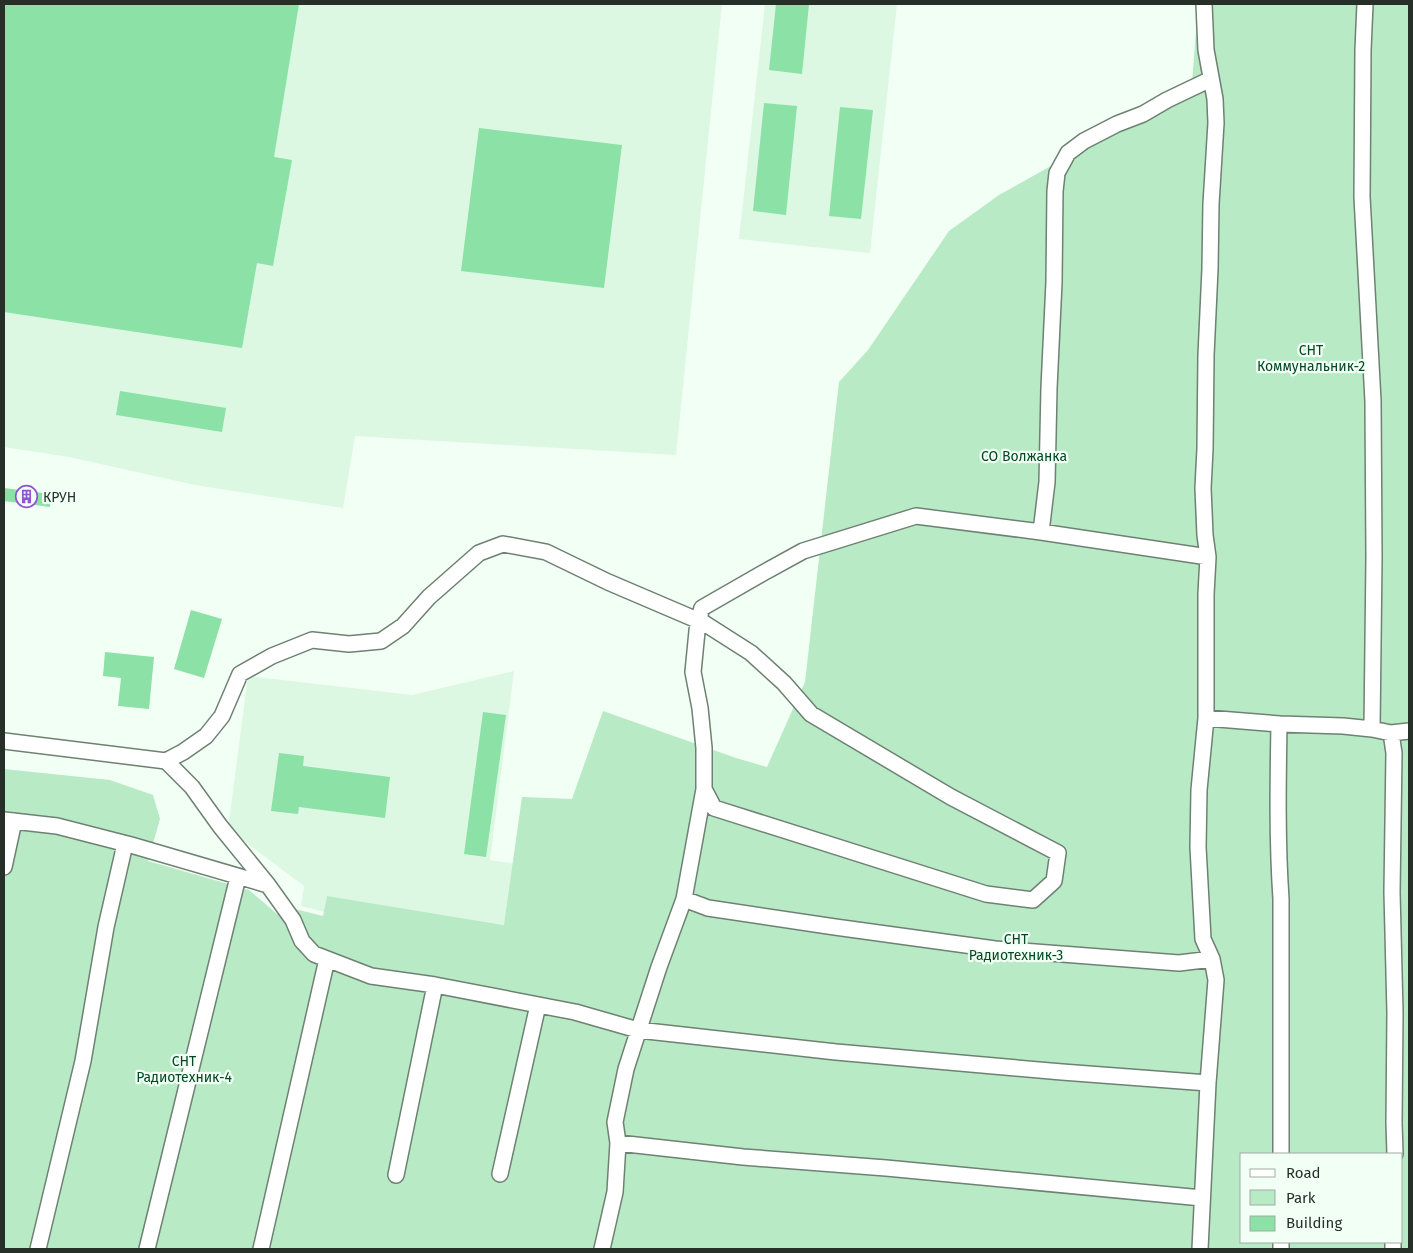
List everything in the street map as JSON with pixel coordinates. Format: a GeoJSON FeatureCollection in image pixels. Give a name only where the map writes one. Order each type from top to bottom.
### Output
{"type":"FeatureCollection","features":[{"type":"Feature","properties":{"kind":"street"},"geometry":{"type":"LineString","coordinates":[[1200,1249],[1208,1083],[1216,980],[1212,959],[1203,939],[1198,847],[1198,790],[1206,718],[1206,594],[1208,557],[1203,488],[1211,204],[1216,123],[1215,98],[1206,50],[1204,4]]}},
{"type":"Feature","properties":{"kind":"street"},"geometry":{"type":"LineString","coordinates":[[1365,4],[1362,197],[1373,411],[1372,729]]}},
{"type":"Feature","properties":{"kind":"street"},"geometry":{"type":"LineString","coordinates":[[1041,532],[1047,482],[1054,282],[1054,191],[1057,173],[1068,153],[1084,141],[1117,124],[1144,114],[1211,79]]}},
{"type":"Feature","properties":{"kind":"street"},"geometry":{"type":"LineString","coordinates":[[607,1248],[615,1192],[618,1143],[616,1122],[626,1069],[684,899],[704,789],[704,748],[700,708],[693,672],[698,621],[702,608],[803,551],[916,516],[1041,532],[1208,557]]}},
{"type":"Feature","properties":{"kind":"street"},"geometry":{"type":"LineString","coordinates":[[4,741],[166,761],[184,752],[206,736],[222,716],[240,674],[272,656],[312,640],[349,644],[381,641],[403,626],[429,597],[479,553],[503,544],[546,552],[608,582],[698,621],[751,653],[784,683],[811,714],[951,796],[1058,854],[1054,881],[1033,900],[986,894],[714,808],[704,789]]}},
{"type":"Feature","properties":{"kind":"street"},"geometry":{"type":"LineString","coordinates":[[1206,718],[1280,724],[1343,726],[1390,733],[1409,731]]}},
{"type":"Feature","properties":{"kind":"street"},"geometry":{"type":"LineString","coordinates":[[1280,724],[1278,806],[1279,865],[1282,899],[1281,1153]]}},
{"type":"Feature","properties":{"kind":"street"},"geometry":{"type":"LineString","coordinates":[[1390,733],[1394,753],[1392,892],[1395,1013],[1395,1153]]}},
{"type":"Feature","properties":{"kind":"street"},"geometry":{"type":"LineString","coordinates":[[166,761],[192,787],[220,826],[268,885],[293,920],[302,941],[314,954],[371,976],[436,985],[575,1012],[638,1030],[836,1052],[1208,1083]]}},
{"type":"Feature","properties":{"kind":"street"},"geometry":{"type":"LineString","coordinates":[[4,867],[9,820],[57,826],[268,885]]}},
{"type":"Feature","properties":{"kind":"street"},"geometry":{"type":"LineString","coordinates":[[38,1249],[83,1061],[106,927],[125,844]]}},
{"type":"Feature","properties":{"kind":"street"},"geometry":{"type":"LineString","coordinates":[[147,1249],[238,877]]}},
{"type":"Feature","properties":{"kind":"street"},"geometry":{"type":"LineString","coordinates":[[684,899],[708,908],[995,948],[1179,963],[1212,959]]}},
{"type":"Feature","properties":{"kind":"street"},"geometry":{"type":"LineString","coordinates":[[261,1249],[327,959]]}},
{"type":"Feature","properties":{"kind":"street"},"geometry":{"type":"LineString","coordinates":[[396,1176],[436,985]]}},
{"type":"Feature","properties":{"kind":"street"},"geometry":{"type":"LineString","coordinates":[[500,1174],[538,1005]]}},
{"type":"Feature","properties":{"kind":"street"},"geometry":{"type":"LineString","coordinates":[[618,1143],[743,1157],[896,1169],[1202,1198]]}},
{"type":"Feature","properties":{"kind":"shaded area"},"geometry":{"type":"Polygon","coordinates":[[[4,4],[722,4],[676,455],[355,436],[343,508],[195,485],[69,457],[4,447],[4,4]]]}},
{"type":"Feature","properties":{"kind":"shaded area"},"geometry":{"type":"Polygon","coordinates":[[[765,4],[897,4],[870,253],[739,239],[765,4]]]}},
{"type":"Feature","properties":{"kind":"shaded area"},"geometry":{"type":"Polygon","coordinates":[[[514,671],[490,860],[557,870],[548,932],[327,896],[324,912],[301,906],[304,886],[228,829],[248,676],[412,695],[514,671]]]}},
{"type":"Feature","properties":{"kind":"green space"},"geometry":{"type":"Polygon","coordinates":[[[1198,4],[1409,4],[1409,1249],[4,1249],[4,769],[110,780],[153,795],[160,819],[148,861],[249,890],[277,914],[291,908],[323,916],[327,896],[504,925],[522,797],[572,799],[603,711],[736,758],[767,767],[805,682],[839,382],[868,350],[949,231],[999,195],[1119,128],[1191,96],[1198,4]]]}},
{"type":"Feature","properties":{"kind":"building"},"geometry":{"type":"Polygon","coordinates":[[[5,4],[299,4],[274,157],[292,160],[273,266],[257,263],[242,348],[4,312],[5,4]]]}},
{"type":"Feature","properties":{"kind":"building"},"geometry":{"type":"Polygon","coordinates":[[[776,4],[809,4],[802,74],[769,70],[776,4]]]}},
{"type":"Feature","properties":{"kind":"building"},"geometry":{"type":"Polygon","coordinates":[[[764,103],[797,106],[786,215],[753,211],[764,103]]]}},
{"type":"Feature","properties":{"kind":"building"},"geometry":{"type":"Polygon","coordinates":[[[840,107],[873,110],[861,219],[829,216],[840,107]]]}},
{"type":"Feature","properties":{"kind":"building"},"geometry":{"type":"Polygon","coordinates":[[[479,128],[622,145],[604,288],[461,271],[479,128]]]}},
{"type":"Feature","properties":{"kind":"building"},"geometry":{"type":"Polygon","coordinates":[[[120,391],[226,408],[222,432],[116,415],[120,391]]]}},
{"type":"Feature","properties":{"kind":"building","name":"КРУН"},"geometry":{"type":"Polygon","coordinates":[[[4,488],[51,494],[50,507],[4,501],[4,488]]]}},
{"type":"Feature","properties":{"kind":"building"},"geometry":{"type":"Polygon","coordinates":[[[191,610],[222,619],[204,678],[174,669],[191,610]]]}},
{"type":"Feature","properties":{"kind":"building"},"geometry":{"type":"Polygon","coordinates":[[[105,652],[154,657],[149,709],[118,706],[121,678],[103,676],[105,652]]]}},
{"type":"Feature","properties":{"kind":"building"},"geometry":{"type":"Polygon","coordinates":[[[483,712],[506,715],[486,857],[464,854],[483,712]]]}},
{"type":"Feature","properties":{"kind":"building"},"geometry":{"type":"Polygon","coordinates":[[[279,753],[304,756],[303,766],[390,777],[385,818],[299,807],[298,814],[271,811],[279,753]]]}},
{"type":"Feature","properties":{"kind":"place","name":"КРУН"},"geometry":{"type":"Point","coordinates":[27,497]}},
{"type":"Feature","properties":{"kind":"park label","name":"СНТ Коммунальник-2"},"geometry":{"type":"Point","coordinates":[1311,358]}},
{"type":"Feature","properties":{"kind":"park label","name":"СО Волжанка"},"geometry":{"type":"Point","coordinates":[1024,456]}},
{"type":"Feature","properties":{"kind":"park label","name":"СНТ Радиотехник-3"},"geometry":{"type":"Point","coordinates":[1016,948]}},
{"type":"Feature","properties":{"kind":"park label","name":"СНТ Радиотехник-4"},"geometry":{"type":"Point","coordinates":[184,1070]}}]}
